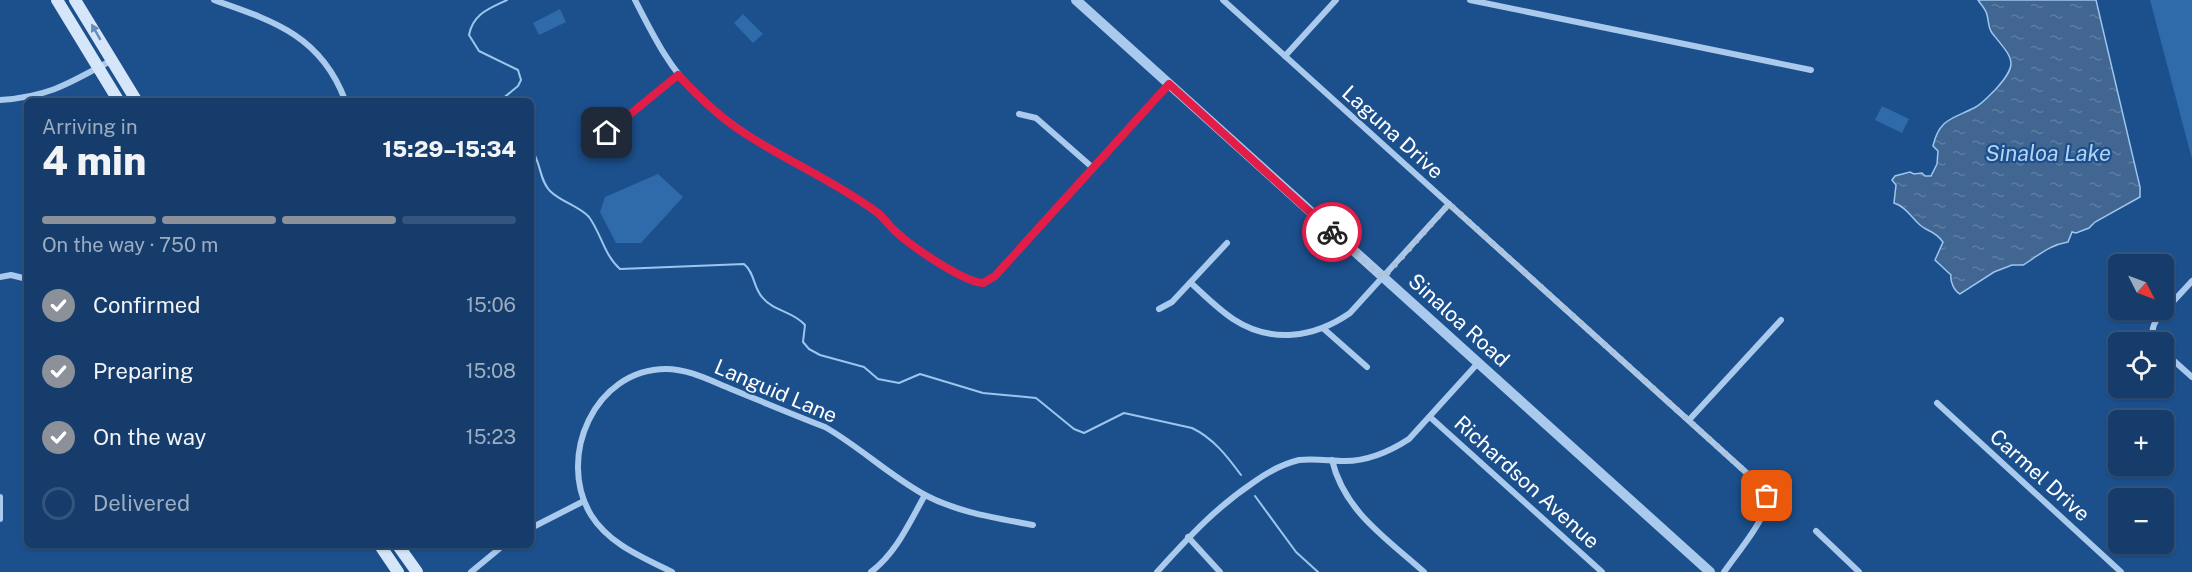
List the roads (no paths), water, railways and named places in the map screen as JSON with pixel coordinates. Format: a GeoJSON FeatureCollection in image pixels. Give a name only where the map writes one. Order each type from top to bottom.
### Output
{"type":"FeatureCollection","features":[{"type":"Feature","properties":{"kind":"main road"},"geometry":{"type":"LineString","coordinates":[[57,0],[117,98]]}},
{"type":"Feature","properties":{"kind":"main road"},"geometry":{"type":"LineString","coordinates":[[75,0],[135,98]]}},
{"type":"Feature","properties":{"kind":"main road"},"geometry":{"type":"LineString","coordinates":[[382,548],[398,572]]}},
{"type":"Feature","properties":{"kind":"main road"},"geometry":{"type":"LineString","coordinates":[[400,548],[417,572]]}},
{"type":"Feature","properties":{"kind":"street"},"geometry":{"type":"LineString","coordinates":[[214,0],[266,18],[290,30],[306,42],[328,66],[344,98]]}},
{"type":"Feature","properties":{"kind":"street"},"geometry":{"type":"LineString","coordinates":[[635,0],[657,45],[678,75],[698,96],[743,132],[879,214],[916,248],[977,282],[990,280],[995,276],[1169,84]]}},
{"type":"Feature","properties":{"kind":"street","name":"Sinaloa Road"},"geometry":{"type":"LineString","coordinates":[[1076,0],[1710,572]]}},
{"type":"Feature","properties":{"kind":"street","name":"Laguna Drive"},"geometry":{"type":"LineString","coordinates":[[1223,0],[1760,485],[1767,496],[1765,509],[1752,533],[1724,572]]}},
{"type":"Feature","properties":{"kind":"street"},"geometry":{"type":"LineString","coordinates":[[1285,56],[1336,0]]}},
{"type":"Feature","properties":{"kind":"street"},"geometry":{"type":"LineString","coordinates":[[1470,0],[1810,70]]}},
{"type":"Feature","properties":{"kind":"street"},"geometry":{"type":"LineString","coordinates":[[0,100],[36,96],[59,89],[112,60]]}},
{"type":"Feature","properties":{"kind":"street"},"geometry":{"type":"LineString","coordinates":[[607,133],[678,75]]}},
{"type":"Feature","properties":{"kind":"street"},"geometry":{"type":"LineString","coordinates":[[1019,114],[1036,118],[1093,168]]}},
{"type":"Feature","properties":{"kind":"street"},"geometry":{"type":"LineString","coordinates":[[1191,283],[1230,318],[1256,331],[1290,336],[1324,329],[1350,313],[1449,204]]}},
{"type":"Feature","properties":{"kind":"street"},"geometry":{"type":"LineString","coordinates":[[1159,309],[1172,302],[1227,243]]}},
{"type":"Feature","properties":{"kind":"street"},"geometry":{"type":"LineString","coordinates":[[0,278],[11,275],[24,278]]}},
{"type":"Feature","properties":{"kind":"street"},"geometry":{"type":"LineString","coordinates":[[2152,332],[2157,319],[2192,281]]}},
{"type":"Feature","properties":{"kind":"street"},"geometry":{"type":"LineString","coordinates":[[1689,420],[1781,320]]}},
{"type":"Feature","properties":{"kind":"street"},"geometry":{"type":"LineString","coordinates":[[1324,329],[1367,368]]}},
{"type":"Feature","properties":{"kind":"street"},"geometry":{"type":"LineString","coordinates":[[2174,361],[2192,377]]}},
{"type":"Feature","properties":{"kind":"street"},"geometry":{"type":"LineString","coordinates":[[1157,572],[1220,506],[1269,471],[1300,460],[1360,460],[1386,453],[1409,439],[1478,363]]}},
{"type":"Feature","properties":{"kind":"street","name":"Languid Lane"},"geometry":{"type":"LineString","coordinates":[[584,501],[578,480],[577,457],[581,435],[592,413],[606,395],[624,381],[644,372],[664,369],[693,374],[825,427],[925,495],[965,511],[1033,525]]}},
{"type":"Feature","properties":{"kind":"street","name":"Carmel Drive"},"geometry":{"type":"LineString","coordinates":[[1937,403],[2121,572]]}},
{"type":"Feature","properties":{"kind":"street","name":"Richardson Avenue"},"geometry":{"type":"LineString","coordinates":[[1430,417],[1602,572]]}},
{"type":"Feature","properties":{"kind":"street"},"geometry":{"type":"LineString","coordinates":[[1332,460],[1341,488],[1359,514],[1424,572]]}},
{"type":"Feature","properties":{"kind":"street"},"geometry":{"type":"LineString","coordinates":[[871,572],[897,546],[925,495]]}},
{"type":"Feature","properties":{"kind":"street"},"geometry":{"type":"LineString","coordinates":[[0,497],[0,519]]}},
{"type":"Feature","properties":{"kind":"street"},"geometry":{"type":"LineString","coordinates":[[534,526],[584,501],[591,515],[612,539],[626,549],[672,572]]}},
{"type":"Feature","properties":{"kind":"street"},"geometry":{"type":"LineString","coordinates":[[1816,531],[1859,572]]}},
{"type":"Feature","properties":{"kind":"street"},"geometry":{"type":"LineString","coordinates":[[1188,537],[1220,572]]}},
{"type":"Feature","properties":{"kind":"street"},"geometry":{"type":"LineString","coordinates":[[471,572],[501,548]]}},
{"type":"Feature","properties":{"kind":"water","name":"Sinaloa Lake"},"geometry":{"type":"Polygon","coordinates":[[[1978,0],[2096,0],[2140,187],[2140,197],[2095,222],[2089,228],[2076,233],[2072,232],[2068,242],[2049,248],[2023,265],[2012,265],[1994,272],[1960,294],[1953,286],[1951,275],[1935,260],[1943,242],[1920,225],[1902,207],[1894,203],[1896,185],[1892,180],[1895,176],[1910,172],[1931,176],[1937,164],[1938,151],[1933,146],[1939,130],[1948,121],[1982,103],[2003,81],[2011,67],[2009,55],[1991,31],[1985,9],[1978,0]]]}},
{"type":"Feature","properties":{"kind":"waterway"},"geometry":{"type":"LineString","coordinates":[[503,98],[518,86],[521,80],[518,70],[479,51],[469,35],[478,17],[488,9],[507,0]]}},
{"type":"Feature","properties":{"kind":"waterway"},"geometry":{"type":"LineString","coordinates":[[534,154],[546,187],[554,195],[589,217],[606,251],[620,269],[744,264],[759,293],[767,302],[805,325],[803,342],[809,349],[820,355],[864,367],[878,379],[899,383],[920,374],[983,393],[1036,398],[1074,429],[1084,433],[1124,413],[1192,428],[1213,442],[1241,475]]}},
{"type":"Feature","properties":{"kind":"waterway"},"geometry":{"type":"LineString","coordinates":[[1255,496],[1296,552],[1318,572]]}}]}
